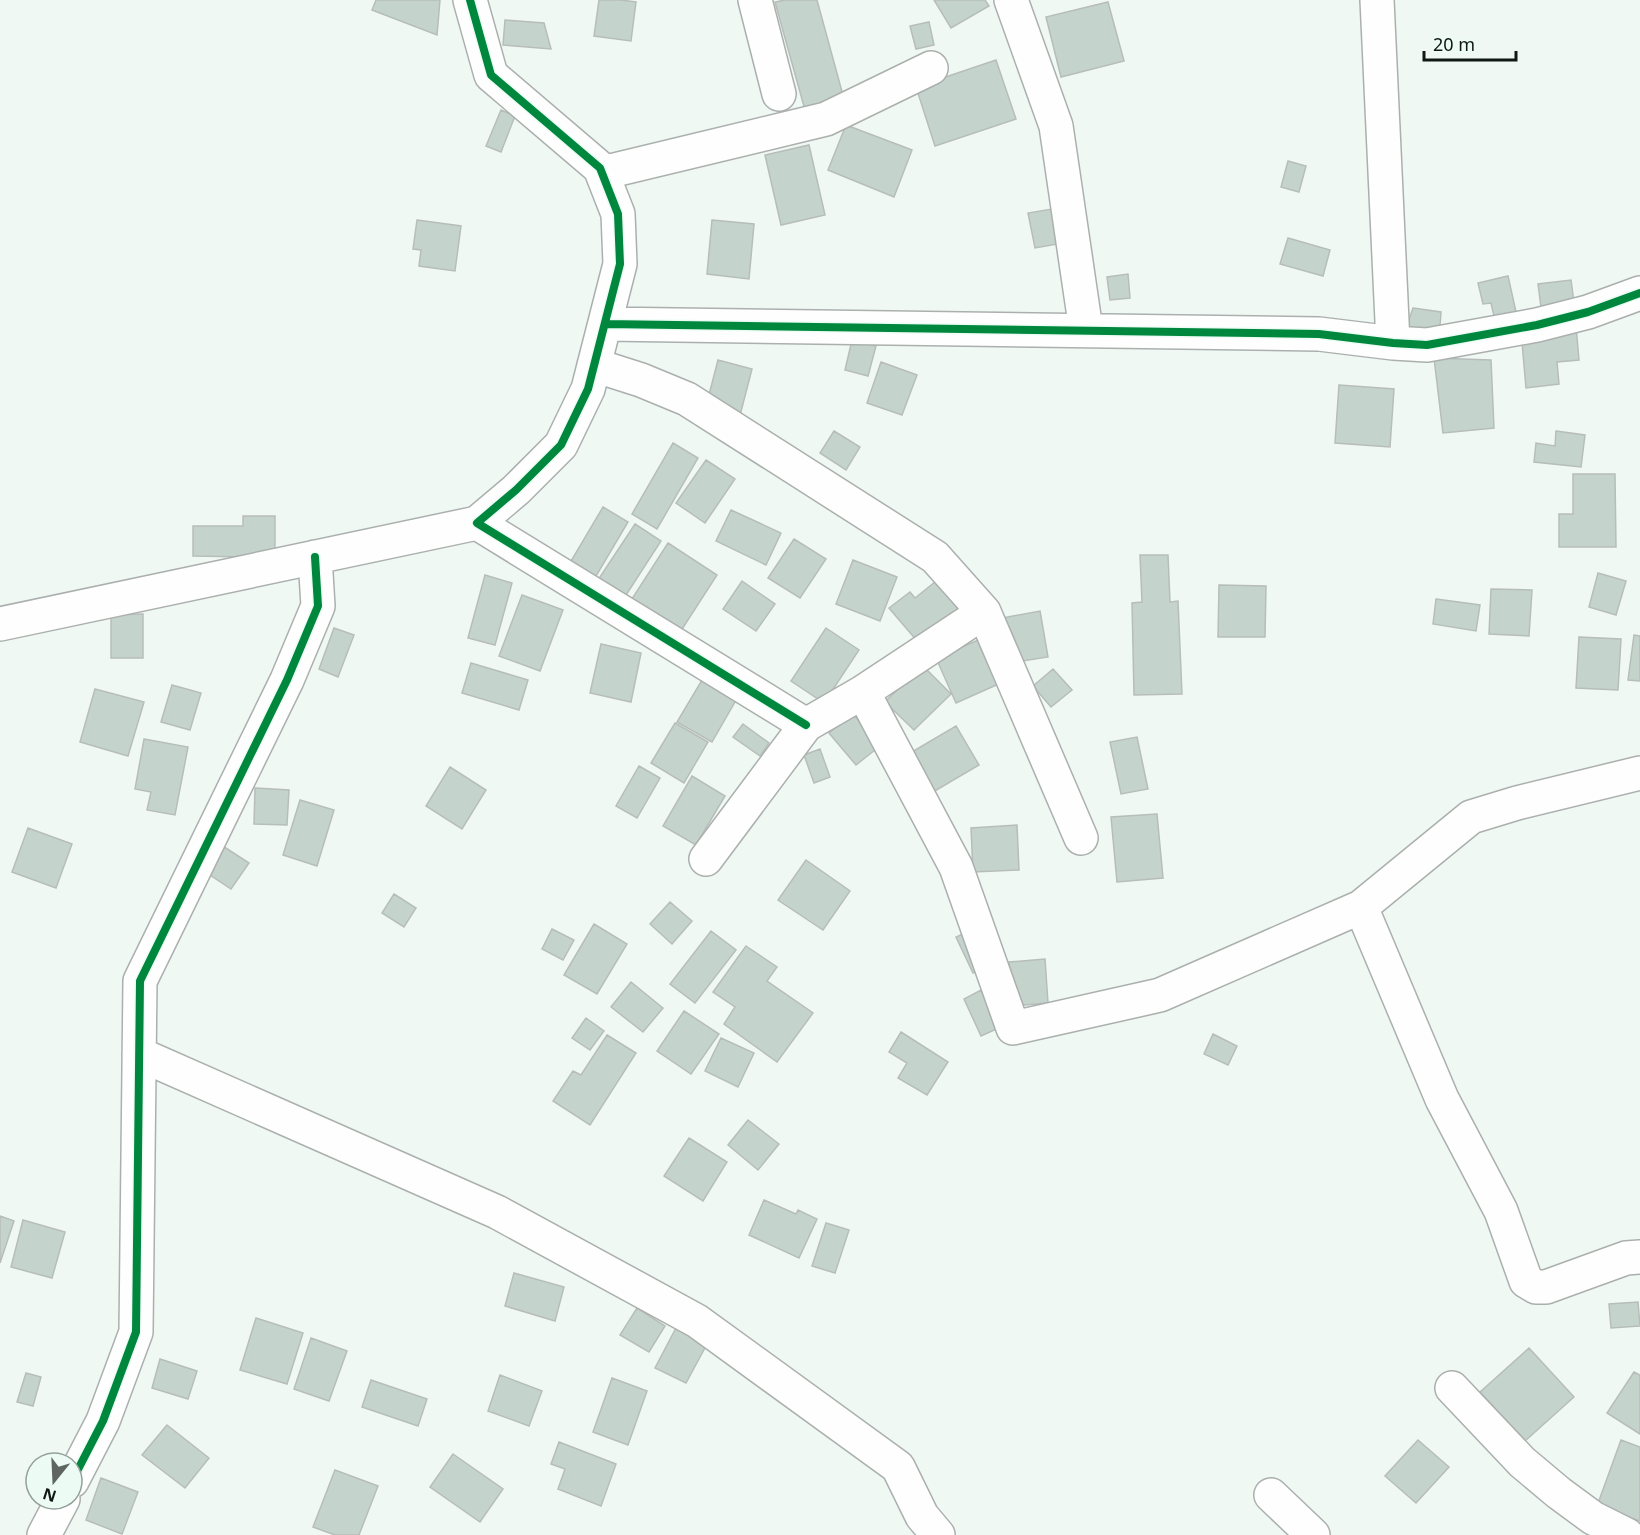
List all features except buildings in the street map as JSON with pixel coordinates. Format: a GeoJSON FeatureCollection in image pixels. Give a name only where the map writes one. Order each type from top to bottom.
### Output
{"type":"FeatureCollection","features":[{"type":"Feature","properties":{"kind":"street"},"geometry":{"type":"LineString","coordinates":[[0,624],[477,523],[516,490],[561,445],[588,389],[620,264],[618,213],[600,168],[491,75],[470,0]]}},
{"type":"Feature","properties":{"kind":"street"},"geometry":{"type":"LineString","coordinates":[[755,0],[779,94]]}},
{"type":"Feature","properties":{"kind":"street"},"geometry":{"type":"LineString","coordinates":[[1011,0],[1056,126],[1086,330]]}},
{"type":"Feature","properties":{"kind":"street"},"geometry":{"type":"LineString","coordinates":[[1377,0],[1393,343]]}},
{"type":"Feature","properties":{"kind":"street"},"geometry":{"type":"LineString","coordinates":[[602,173],[826,119],[932,68]]}},
{"type":"Feature","properties":{"kind":"street"},"geometry":{"type":"LineString","coordinates":[[604,324],[1319,334],[1427,345],[1537,325],[1588,312],[1640,293]]}},
{"type":"Feature","properties":{"kind":"street"},"geometry":{"type":"LineString","coordinates":[[594,365],[642,380],[687,399],[935,558],[984,612],[1081,838]]}},
{"type":"Feature","properties":{"kind":"street"},"geometry":{"type":"LineString","coordinates":[[477,523],[806,725]]}},
{"type":"Feature","properties":{"kind":"street"},"geometry":{"type":"LineString","coordinates":[[84,1458],[103,1421],[136,1332],[140,981],[292,669],[318,606],[315,557]]}},
{"type":"Feature","properties":{"kind":"street"},"geometry":{"type":"LineString","coordinates":[[706,859],[806,725],[863,692],[984,612]]}},
{"type":"Feature","properties":{"kind":"street"},"geometry":{"type":"LineString","coordinates":[[863,692],[956,867],[1013,1028],[1160,995],[1361,907],[1471,817],[1517,803],[1640,773]]}},
{"type":"Feature","properties":{"kind":"street"},"geometry":{"type":"LineString","coordinates":[[1361,907],[1442,1099],[1501,1211],[1526,1281],[1536,1287],[1546,1287],[1626,1258],[1640,1257]]}},
{"type":"Feature","properties":{"kind":"street"},"geometry":{"type":"LineString","coordinates":[[139,1054],[496,1212],[697,1321],[898,1467],[922,1516],[938,1535]]}},
{"type":"Feature","properties":{"kind":"street"},"geometry":{"type":"LineString","coordinates":[[1452,1388],[1522,1462],[1593,1518],[1627,1535]]}},
{"type":"Feature","properties":{"kind":"street"},"geometry":{"type":"LineString","coordinates":[[1270,1495],[1313,1535]]}},
{"type":"Feature","properties":{"kind":"street"},"geometry":{"type":"LineString","coordinates":[[44,1535],[57,1511]]}},
{"type":"Feature","properties":{"kind":"cycle path"},"geometry":{"type":"LineString","coordinates":[[470,0],[491,75],[600,168],[618,214],[620,264],[588,389],[561,445],[516,490],[477,523],[806,725]]}},
{"type":"Feature","properties":{"kind":"cycle path"},"geometry":{"type":"LineString","coordinates":[[605,324],[1319,334],[1427,345],[1537,325],[1588,312],[1640,293]]}},
{"type":"Feature","properties":{"kind":"cycle path"},"geometry":{"type":"LineString","coordinates":[[84,1458],[103,1421],[136,1332],[140,981],[287,680],[318,606],[315,557]]}}]}
